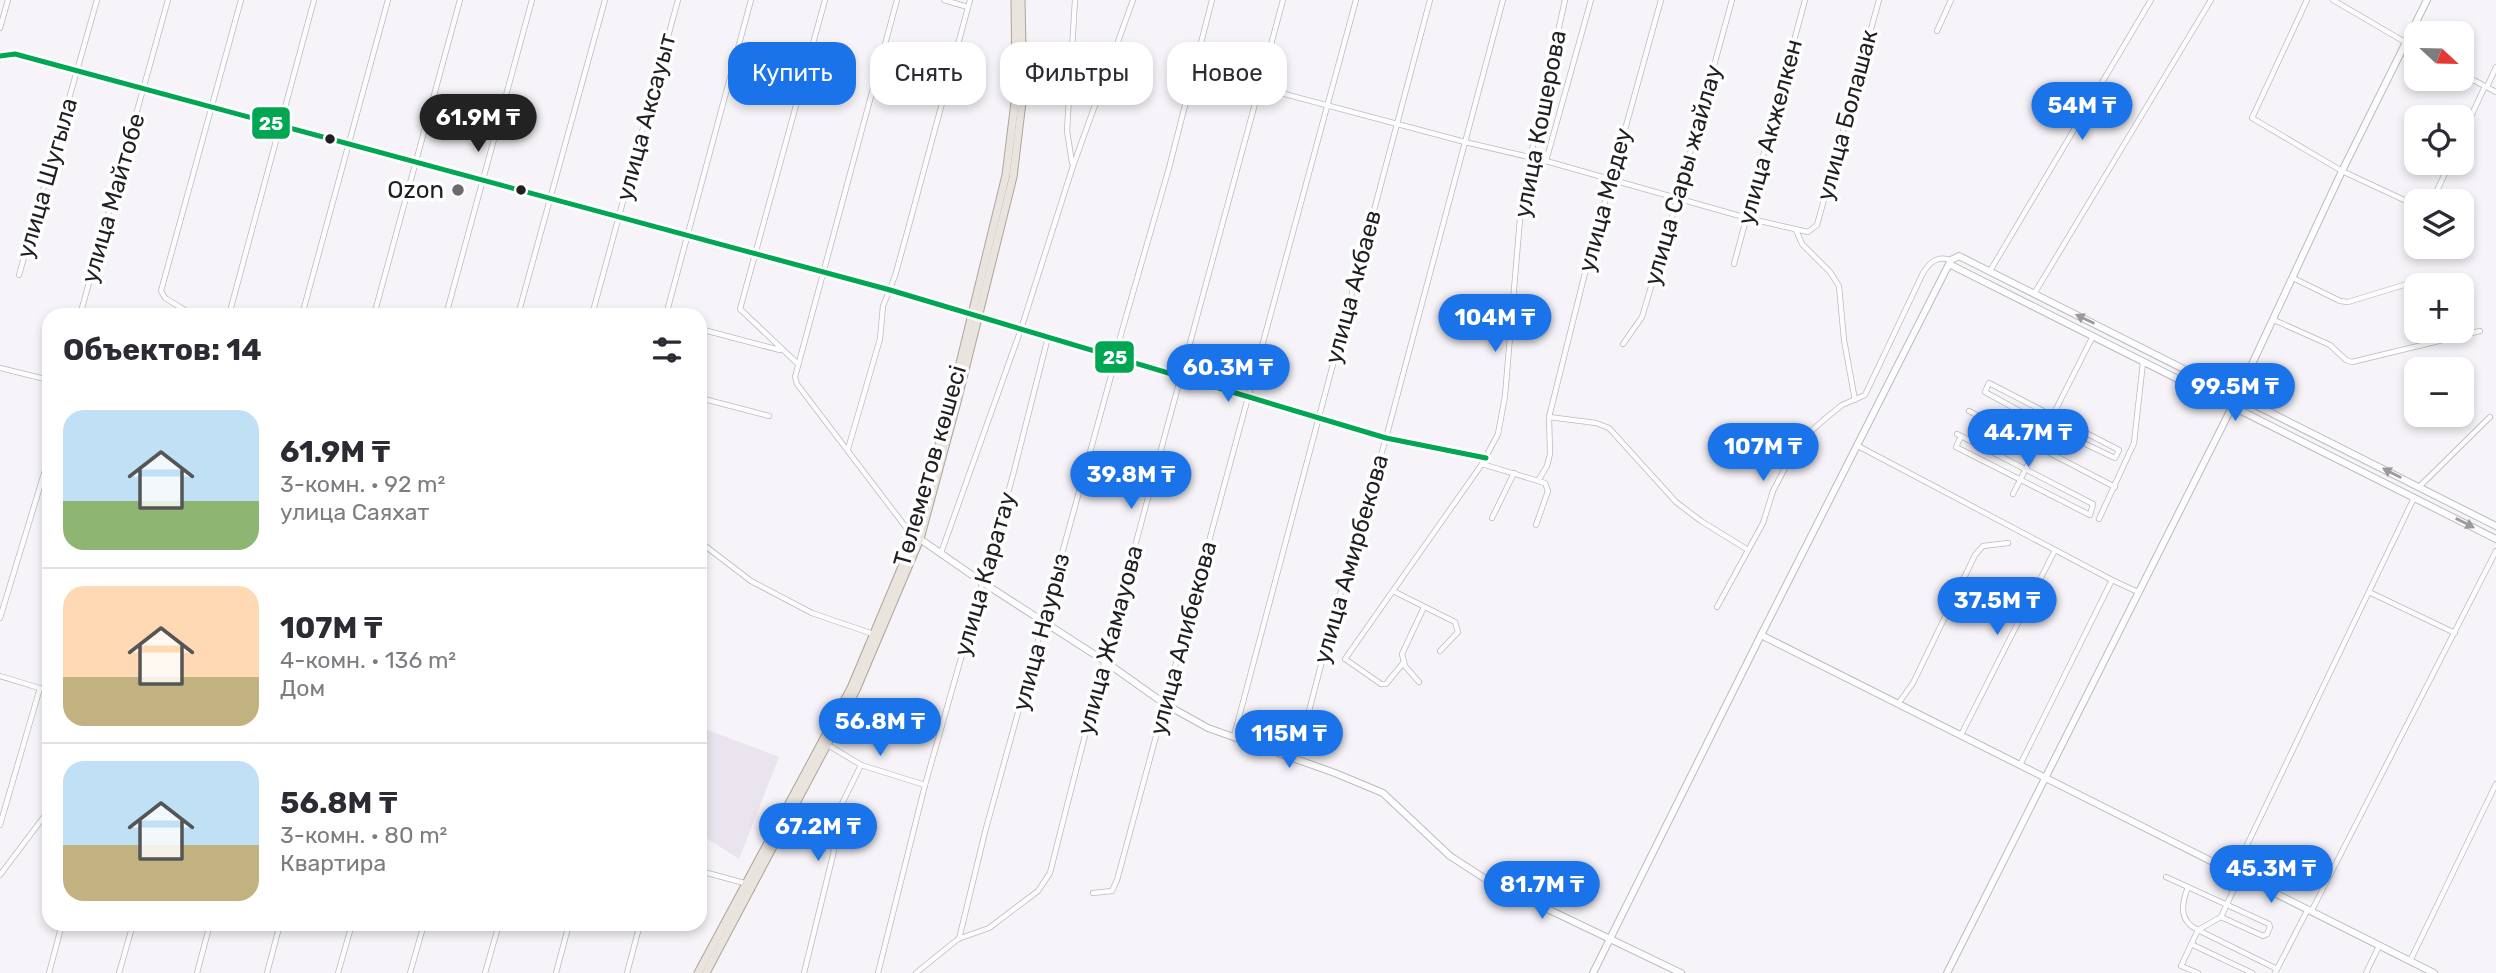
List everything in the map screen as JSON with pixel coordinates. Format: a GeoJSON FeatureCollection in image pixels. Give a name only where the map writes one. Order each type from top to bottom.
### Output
{"type":"FeatureCollection","features":[{"type":"Feature","properties":{"kind":"main road","name":"Төлеметов көшесі"},"geometry":{"type":"LineString","coordinates":[[975,314],[1000,205],[1014,124],[1017,74],[1015,0]]}},
{"type":"Feature","properties":{"kind":"main road","name":"Төлеметов көшесі"},"geometry":{"type":"LineString","coordinates":[[698,973],[828,746],[878,635],[917,538],[1016,160],[1024,75],[1021,0]]}},
{"type":"Feature","properties":{"kind":"main road","name":"Төлеметов көшесі"},"geometry":{"type":"LineString","coordinates":[[706,973],[748,884],[878,635]]}},
{"type":"Feature","properties":{"kind":"street"},"geometry":{"type":"LineString","coordinates":[[0,28],[8,0]]}},
{"type":"Feature","properties":{"kind":"street","name":"улица Шугыла"},"geometry":{"type":"LineString","coordinates":[[19,275],[97,0]]}},
{"type":"Feature","properties":{"kind":"street","name":"улица Майтобе"},"geometry":{"type":"LineString","coordinates":[[82,308],[168,0]]}},
{"type":"Feature","properties":{"kind":"street"},"geometry":{"type":"LineString","coordinates":[[181,308],[165,298],[161,291],[241,0]]}},
{"type":"Feature","properties":{"kind":"street"},"geometry":{"type":"LineString","coordinates":[[231,308],[314,0]]}},
{"type":"Feature","properties":{"kind":"street"},"geometry":{"type":"LineString","coordinates":[[304,308],[388,0]]}},
{"type":"Feature","properties":{"kind":"street"},"geometry":{"type":"LineString","coordinates":[[376,308],[460,0]]}},
{"type":"Feature","properties":{"kind":"street"},"geometry":{"type":"LineString","coordinates":[[448,308],[533,0]]}},
{"type":"Feature","properties":{"kind":"street"},"geometry":{"type":"LineString","coordinates":[[520,308],[605,0]]}},
{"type":"Feature","properties":{"kind":"street","name":"улица Аксауыт"},"geometry":{"type":"LineString","coordinates":[[594,308],[678,0]]}},
{"type":"Feature","properties":{"kind":"street"},"geometry":{"type":"LineString","coordinates":[[668,308],[751,0]]}},
{"type":"Feature","properties":{"kind":"street"},"geometry":{"type":"LineString","coordinates":[[798,365],[740,309],[825,0]]}},
{"type":"Feature","properties":{"kind":"street"},"geometry":{"type":"LineString","coordinates":[[897,0],[795,377],[797,384],[917,538],[1165,704],[1208,728],[1383,793],[1451,856],[1487,880],[1681,973]]}},
{"type":"Feature","properties":{"kind":"street"},"geometry":{"type":"LineString","coordinates":[[944,0],[968,7]]}},
{"type":"Feature","properties":{"kind":"street"},"geometry":{"type":"LineString","coordinates":[[848,449],[880,339],[883,306],[890,290],[970,0]]}},
{"type":"Feature","properties":{"kind":"street"},"geometry":{"type":"LineString","coordinates":[[1073,166],[1067,131],[1075,0]]}},
{"type":"Feature","properties":{"kind":"street"},"geometry":{"type":"LineString","coordinates":[[941,552],[1021,329],[1073,166],[1133,0]]}},
{"type":"Feature","properties":{"kind":"street","name":"улица Наурыз"},"geometry":{"type":"LineString","coordinates":[[1201,42],[1212,0]]}},
{"type":"Feature","properties":{"kind":"street","name":"улица Жамауова"},"geometry":{"type":"LineString","coordinates":[[1272,42],[1283,0]]}},
{"type":"Feature","properties":{"kind":"street","name":"улица Алибекова"},"geometry":{"type":"LineString","coordinates":[[1093,893],[1112,891],[1356,0]]}},
{"type":"Feature","properties":{"kind":"street","name":"улица Акбаев"},"geometry":{"type":"LineString","coordinates":[[1234,736],[1430,0]]}},
{"type":"Feature","properties":{"kind":"street","name":"улица Амирбекова"},"geometry":{"type":"LineString","coordinates":[[1308,712],[1386,438],[1503,0]]}},
{"type":"Feature","properties":{"kind":"street","name":"улица Кошерова"},"geometry":{"type":"LineString","coordinates":[[1404,662],[1386,684],[1381,684],[1347,661],[1346,657],[1482,464],[1498,434],[1504,396],[1522,195],[1566,0]]}},
{"type":"Feature","properties":{"kind":"street"},"geometry":{"type":"LineString","coordinates":[[1546,161],[1591,0]]}},
{"type":"Feature","properties":{"kind":"street","name":"улица Медеу"},"geometry":{"type":"LineString","coordinates":[[1538,481],[1547,466],[1550,454],[1549,417],[1610,179],[1661,0]]}},
{"type":"Feature","properties":{"kind":"street","name":"улица Сары жайлау"},"geometry":{"type":"LineString","coordinates":[[1623,344],[1642,317],[1732,0]]}},
{"type":"Feature","properties":{"kind":"street","name":"улица Акжелкен"},"geometry":{"type":"LineString","coordinates":[[1734,264],[1805,0]]}},
{"type":"Feature","properties":{"kind":"street","name":"улица Болашак"},"geometry":{"type":"LineString","coordinates":[[1796,229],[1808,232],[1817,225],[1878,0]]}},
{"type":"Feature","properties":{"kind":"street"},"geometry":{"type":"LineString","coordinates":[[1937,31],[1951,0]]}},
{"type":"Feature","properties":{"kind":"street"},"geometry":{"type":"LineString","coordinates":[[1990,271],[2151,0]]}},
{"type":"Feature","properties":{"kind":"street"},"geometry":{"type":"LineString","coordinates":[[2034,294],[2211,0]]}},
{"type":"Feature","properties":{"kind":"street"},"geometry":{"type":"LineString","coordinates":[[2307,0],[2252,115],[2254,121],[2342,171],[2404,200]]}},
{"type":"Feature","properties":{"kind":"street"},"geometry":{"type":"LineString","coordinates":[[2333,0],[2404,43]]}},
{"type":"Feature","properties":{"kind":"street"},"geometry":{"type":"LineString","coordinates":[[2417,21],[2427,0]]}},
{"type":"Feature","properties":{"kind":"street"},"geometry":{"type":"LineString","coordinates":[[1947,973],[2232,407],[2342,171],[2404,48]]}},
{"type":"Feature","properties":{"kind":"street"},"geometry":{"type":"LineString","coordinates":[[0,56],[15,54],[825,272],[975,314],[1386,438],[1486,458]]}},
{"type":"Feature","properties":{"kind":"street"},"geometry":{"type":"LineString","coordinates":[[2474,112],[2496,67]]}},
{"type":"Feature","properties":{"kind":"street"},"geometry":{"type":"LineString","coordinates":[[2474,80],[2496,92]]}},
{"type":"Feature","properties":{"kind":"street"},"geometry":{"type":"LineString","coordinates":[[1287,95],[1796,229],[1802,244],[1830,272],[1839,286],[1844,340],[1855,400]]}},
{"type":"Feature","properties":{"kind":"street","name":"улица Наурыз"},"geometry":{"type":"LineString","coordinates":[[958,939],[1184,105]]}},
{"type":"Feature","properties":{"kind":"street","name":"улица Жамауова"},"geometry":{"type":"LineString","coordinates":[[916,973],[958,939],[989,928],[1045,883],[1050,873],[1103,660],[1255,105]]}},
{"type":"Feature","properties":{"kind":"street"},"geometry":{"type":"LineString","coordinates":[[1593,973],[1950,262],[1959,256],[2496,526]]}},
{"type":"Feature","properties":{"kind":"street"},"geometry":{"type":"LineString","coordinates":[[1717,607],[1763,523],[1773,491],[1794,452],[1842,405],[1865,395],[1927,267],[1931,261],[1940,258],[2496,539]]}},
{"type":"Feature","properties":{"kind":"street"},"geometry":{"type":"LineString","coordinates":[[2293,278],[2340,301],[2348,302],[2404,285]]}},
{"type":"Feature","properties":{"kind":"street"},"geometry":{"type":"LineString","coordinates":[[2274,320],[2330,345],[2352,362],[2480,331]]}},
{"type":"Feature","properties":{"kind":"street"},"geometry":{"type":"LineString","coordinates":[[707,331],[781,350]]}},
{"type":"Feature","properties":{"kind":"street"},"geometry":{"type":"LineString","coordinates":[[2012,494],[2093,336]]}},
{"type":"Feature","properties":{"kind":"street","name":"улица Каратау"},"geometry":{"type":"LineString","coordinates":[[878,973],[925,785],[1013,475],[1048,337]]}},
{"type":"Feature","properties":{"kind":"street"},"geometry":{"type":"LineString","coordinates":[[2099,519],[2134,443],[2143,362]]}},
{"type":"Feature","properties":{"kind":"street"},"geometry":{"type":"LineString","coordinates":[[0,368],[42,378]]}},
{"type":"Feature","properties":{"kind":"street"},"geometry":{"type":"LineString","coordinates":[[1989,383],[2120,450],[2113,459],[2047,426],[1985,392],[1989,383]]}},
{"type":"Feature","properties":{"kind":"street"},"geometry":{"type":"LineString","coordinates":[[2228,391],[2242,386]]}},
{"type":"Feature","properties":{"kind":"street"},"geometry":{"type":"LineString","coordinates":[[2242,386],[2247,401]]}},
{"type":"Feature","properties":{"kind":"street"},"geometry":{"type":"LineString","coordinates":[[707,400],[769,416]]}},
{"type":"Feature","properties":{"kind":"street"},"geometry":{"type":"LineString","coordinates":[[1969,411],[2115,487]]}},
{"type":"Feature","properties":{"kind":"street"},"geometry":{"type":"LineString","coordinates":[[1549,417],[1596,423],[1609,428],[1676,502],[1718,533],[1748,550]]}},
{"type":"Feature","properties":{"kind":"street"},"geometry":{"type":"LineString","coordinates":[[2419,487],[2490,417]]}},
{"type":"Feature","properties":{"kind":"street"},"geometry":{"type":"LineString","coordinates":[[1959,435],[2026,469],[2093,504],[2090,514],[1956,447],[1959,435]]}},
{"type":"Feature","properties":{"kind":"street"},"geometry":{"type":"LineString","coordinates":[[1858,446],[2138,592]]}},
{"type":"Feature","properties":{"kind":"street"},"geometry":{"type":"LineString","coordinates":[[1482,464],[1545,483],[1548,491],[1536,524]]}},
{"type":"Feature","properties":{"kind":"street"},"geometry":{"type":"LineString","coordinates":[[1492,518],[1514,473]]}},
{"type":"Feature","properties":{"kind":"street"},"geometry":{"type":"LineString","coordinates":[[0,618],[42,480]]}},
{"type":"Feature","properties":{"kind":"street"},"geometry":{"type":"LineString","coordinates":[[2198,973],[2181,966],[2198,930],[2221,917],[2227,905],[2237,874],[2414,497]]}},
{"type":"Feature","properties":{"kind":"street"},"geometry":{"type":"LineString","coordinates":[[1898,704],[1913,683],[1975,555],[1983,546],[2008,543]]}},
{"type":"Feature","properties":{"kind":"street"},"geometry":{"type":"LineString","coordinates":[[707,547],[751,581],[813,612],[878,635]]}},
{"type":"Feature","properties":{"kind":"street"},"geometry":{"type":"LineString","coordinates":[[1961,735],[2054,550]]}},
{"type":"Feature","properties":{"kind":"street"},"geometry":{"type":"LineString","coordinates":[[2189,887],[2184,897],[2185,919],[2188,925],[2276,971],[2496,551]]}},
{"type":"Feature","properties":{"kind":"street"},"geometry":{"type":"LineString","coordinates":[[2021,765],[2112,580]]}},
{"type":"Feature","properties":{"kind":"street"},"geometry":{"type":"LineString","coordinates":[[1393,591],[1455,622],[1458,632],[1440,651]]}},
{"type":"Feature","properties":{"kind":"street"},"geometry":{"type":"LineString","coordinates":[[2369,592],[2455,633]]}},
{"type":"Feature","properties":{"kind":"street"},"geometry":{"type":"LineString","coordinates":[[1419,682],[1405,666],[1402,654],[1424,607]]}},
{"type":"Feature","properties":{"kind":"street"},"geometry":{"type":"LineString","coordinates":[[1761,635],[2434,973]]}},
{"type":"Feature","properties":{"kind":"street"},"geometry":{"type":"LineString","coordinates":[[0,676],[40,688],[0,825]]}},
{"type":"Feature","properties":{"kind":"street"},"geometry":{"type":"LineString","coordinates":[[828,746],[860,765],[925,785]]}},
{"type":"Feature","properties":{"kind":"street"},"geometry":{"type":"LineString","coordinates":[[804,973],[833,855],[834,822],[860,765]]}},
{"type":"Feature","properties":{"kind":"street"},"geometry":{"type":"LineString","coordinates":[[2410,961],[2496,784]]}},
{"type":"Feature","properties":{"kind":"street"},"geometry":{"type":"LineString","coordinates":[[0,875],[42,819]]}},
{"type":"Feature","properties":{"kind":"street"},"geometry":{"type":"LineString","coordinates":[[707,873],[748,884]]}},
{"type":"Feature","properties":{"kind":"street"},"geometry":{"type":"LineString","coordinates":[[2166,877],[2269,924],[2267,934],[2263,936],[2221,917]]}},
{"type":"Feature","properties":{"kind":"street"},"geometry":{"type":"LineString","coordinates":[[48,973],[60,931]]}},
{"type":"Feature","properties":{"kind":"street"},"geometry":{"type":"LineString","coordinates":[[119,973],[131,931]]}},
{"type":"Feature","properties":{"kind":"street"},"geometry":{"type":"LineString","coordinates":[[198,973],[208,931]]}},
{"type":"Feature","properties":{"kind":"street"},"geometry":{"type":"LineString","coordinates":[[267,973],[278,931]]}},
{"type":"Feature","properties":{"kind":"street"},"geometry":{"type":"LineString","coordinates":[[338,973],[350,931]]}},
{"type":"Feature","properties":{"kind":"street"},"geometry":{"type":"LineString","coordinates":[[410,973],[422,931]]}},
{"type":"Feature","properties":{"kind":"street"},"geometry":{"type":"LineString","coordinates":[[485,973],[497,931]]}},
{"type":"Feature","properties":{"kind":"street"},"geometry":{"type":"LineString","coordinates":[[556,973],[567,931]]}},
{"type":"Feature","properties":{"kind":"street"},"geometry":{"type":"LineString","coordinates":[[626,973],[638,931]]}},
{"type":"Feature","properties":{"kind":"street"},"geometry":{"type":"LineString","coordinates":[[2191,944],[2252,973]]}},
{"type":"Feature","properties":{"kind":"street"},"geometry":{"type":"LineString","coordinates":[[2366,973],[2379,945]]}},
{"type":"Feature","properties":{"kind":"shaded area"},"geometry":{"type":"Polygon","coordinates":[[[707,730],[779,757],[739,859],[707,839],[707,730]]]}},
{"type":"Feature","properties":{"kind":"transit line","name":"25"},"geometry":{"type":"LineString","coordinates":[[0,56],[15,54],[890,290],[1386,438],[1486,458]]}},
{"type":"Feature","properties":{"kind":"place","name":"Ozon"},"geometry":{"type":"Point","coordinates":[458,190]}}]}
